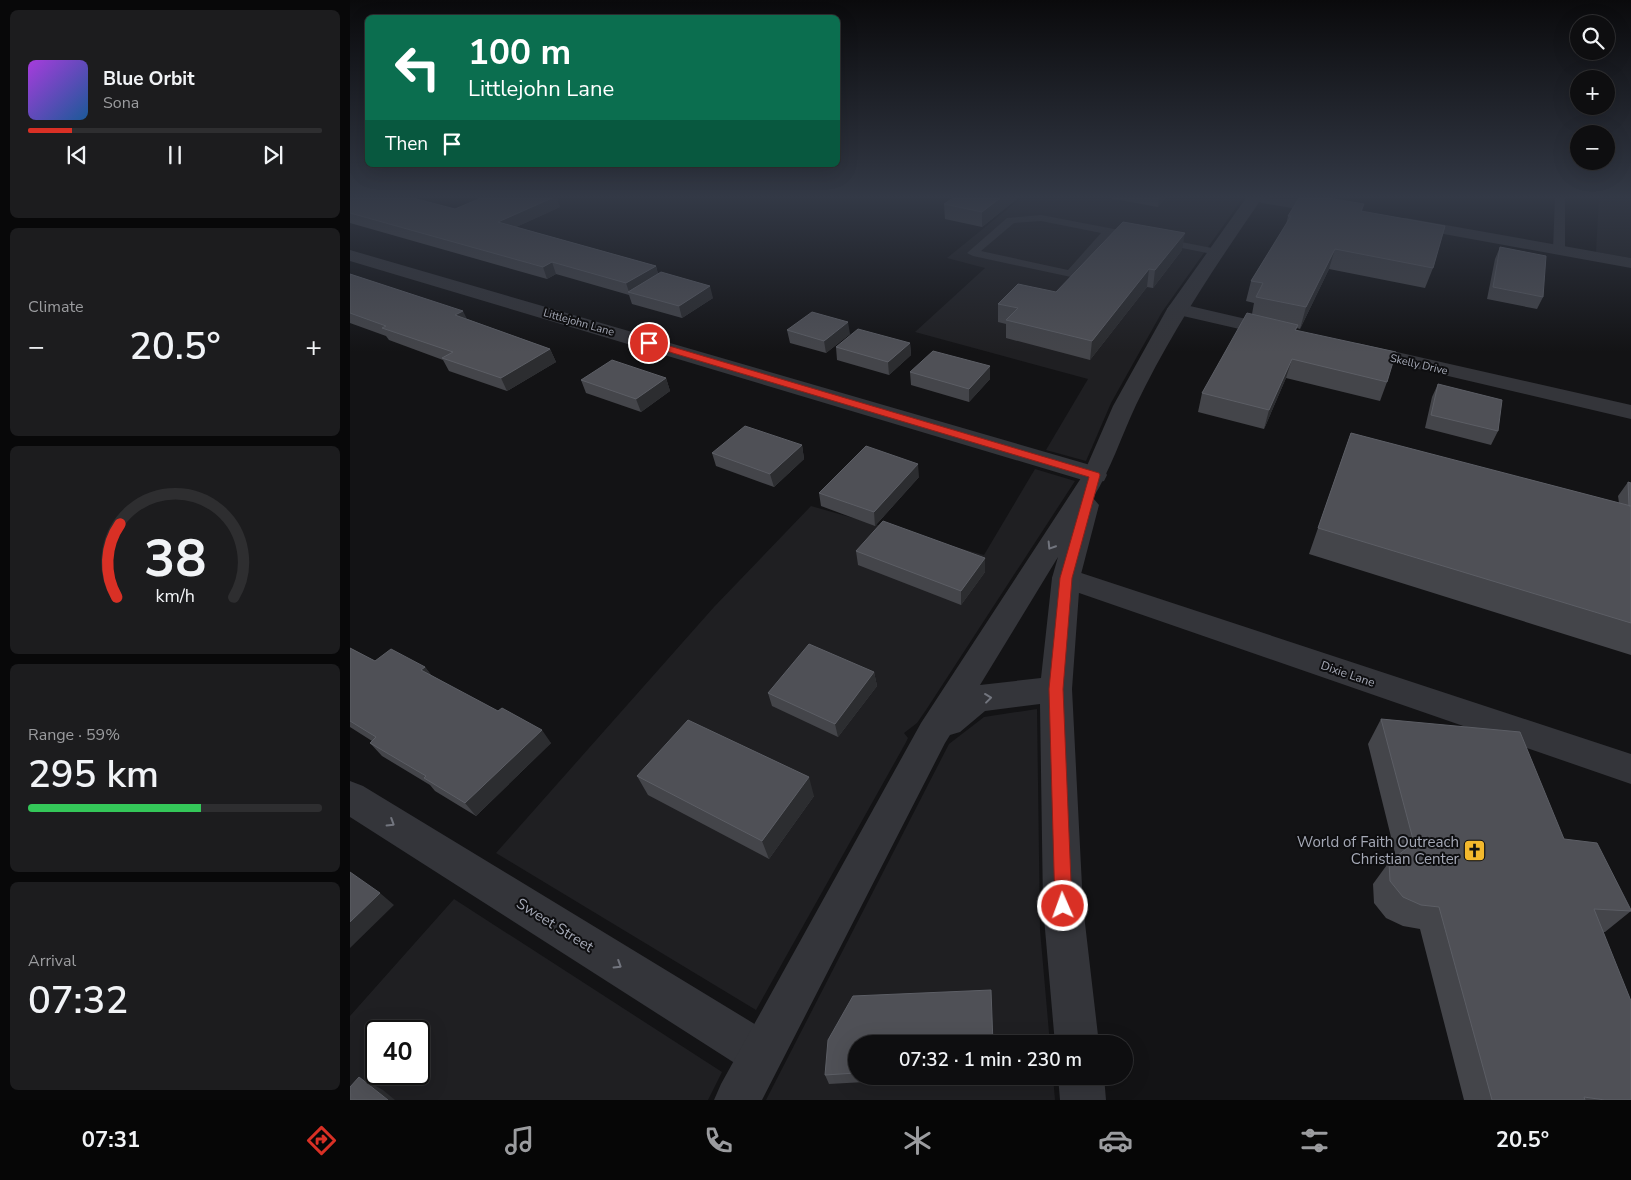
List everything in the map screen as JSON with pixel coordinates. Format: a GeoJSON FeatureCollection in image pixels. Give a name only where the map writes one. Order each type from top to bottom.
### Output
{"type":"FeatureCollection","features":[{"type":"Feature","properties":{"kind":"street"},"geometry":{"type":"LineString","coordinates":[[1076,1035],[1063,906],[1056,689],[1066,578],[1095,475],[1124,406],[1177,309],[1219,249]]}},
{"type":"Feature","properties":{"kind":"street"},"geometry":{"type":"LineString","coordinates":[[1555,249],[1631,263]]}},
{"type":"Feature","properties":{"kind":"street","name":"Littlejohn Lane"},"geometry":{"type":"LineString","coordinates":[[350,254],[1095,475]]}},
{"type":"Feature","properties":{"kind":"street"},"geometry":{"type":"LineString","coordinates":[[1177,309],[1293,335]]}},
{"type":"Feature","properties":{"kind":"street","name":"Skelly Drive"},"geometry":{"type":"LineString","coordinates":[[1341,346],[1631,412]]}},
{"type":"Feature","properties":{"kind":"street"},"geometry":{"type":"LineString","coordinates":[[737,1100],[760,1053],[933,733],[1095,475]]}},
{"type":"Feature","properties":{"kind":"street","name":"Dixie Lane"},"geometry":{"type":"LineString","coordinates":[[1066,578],[1631,769]]}},
{"type":"Feature","properties":{"kind":"street"},"geometry":{"type":"LineString","coordinates":[[933,733],[977,699],[1056,689]]}},
{"type":"Feature","properties":{"kind":"street","name":"Sweet Street"},"geometry":{"type":"LineString","coordinates":[[350,797],[760,1053]]}},
{"type":"Feature","properties":{"kind":"street"},"geometry":{"type":"LineString","coordinates":[[1082,1085],[1083,1100]]}},
{"type":"Feature","properties":{"kind":"lane"},"geometry":{"type":"LineString","coordinates":[[977,249],[973,253],[1071,274],[1092,249]]}},
{"type":"Feature","properties":{"kind":"lane"},"geometry":{"type":"LineString","coordinates":[[1203,249],[1217,252]]}},
{"type":"Feature","properties":{"kind":"shaded area"},"geometry":{"type":"Polygon","coordinates":[[[958,249],[1207,249],[1162,312],[1111,403],[1086,461],[1046,450],[1088,379],[915,332],[985,268],[947,258],[958,249]]]}},
{"type":"Feature","properties":{"kind":"shaded area"},"geometry":{"type":"Polygon","coordinates":[[[1596,249],[1631,249],[1631,258],[1596,252],[1596,249]]]}},
{"type":"Feature","properties":{"kind":"shaded area"},"geometry":{"type":"Polygon","coordinates":[[[1035,469],[1075,481],[926,710],[917,723],[904,733],[908,738],[905,744],[756,1010],[496,853],[714,607],[811,506],[984,555],[1035,469]]]}},
{"type":"Feature","properties":{"kind":"shaded area"},"geometry":{"type":"Polygon","coordinates":[[[1037,709],[1040,930],[1049,1035],[848,1035],[848,1085],[1054,1085],[1055,1100],[766,1100],[949,744],[984,717],[1037,709]]]}},
{"type":"Feature","properties":{"kind":"shaded area"},"geometry":{"type":"Polygon","coordinates":[[[454,899],[722,1072],[708,1100],[350,1100],[350,1016],[454,899]]]}},
{"type":"Feature","properties":{"kind":"building"},"geometry":{"type":"Polygon","coordinates":[[[480,249],[596,249],[656,266],[626,283],[552,262],[543,267],[480,249]]]}},
{"type":"Feature","properties":{"kind":"building"},"geometry":{"type":"Polygon","coordinates":[[[1097,249],[1172,249],[1155,270],[1149,269],[1092,341],[1006,320],[1018,308],[998,304],[1018,284],[1056,292],[1097,249]]]}},
{"type":"Feature","properties":{"kind":"building"},"geometry":{"type":"Polygon","coordinates":[[[1270,249],[1335,249],[1306,307],[1256,297],[1263,283],[1251,281],[1270,249]]]}},
{"type":"Feature","properties":{"kind":"building"},"geometry":{"type":"Polygon","coordinates":[[[1337,249],[1438,249],[1433,268],[1337,249]]]}},
{"type":"Feature","properties":{"kind":"building"},"geometry":{"type":"Polygon","coordinates":[[[1500,249],[1512,249],[1546,256],[1543,297],[1493,287],[1500,249]]]}},
{"type":"Feature","properties":{"kind":"building"},"geometry":{"type":"Polygon","coordinates":[[[661,272],[710,286],[679,306],[628,292],[661,272]]]}},
{"type":"Feature","properties":{"kind":"building"},"geometry":{"type":"Polygon","coordinates":[[[350,274],[463,311],[455,315],[550,349],[501,378],[442,358],[453,352],[382,328],[386,326],[350,313],[350,274]]]}},
{"type":"Feature","properties":{"kind":"building"},"geometry":{"type":"Polygon","coordinates":[[[812,312],[848,322],[824,341],[787,330],[812,312]]]}},
{"type":"Feature","properties":{"kind":"building"},"geometry":{"type":"Polygon","coordinates":[[[1247,313],[1298,325],[1295,330],[1396,352],[1387,382],[1292,359],[1269,410],[1202,393],[1247,313]]]}},
{"type":"Feature","properties":{"kind":"building"},"geometry":{"type":"Polygon","coordinates":[[[858,329],[910,343],[888,362],[836,347],[858,329]]]}},
{"type":"Feature","properties":{"kind":"building"},"geometry":{"type":"Polygon","coordinates":[[[933,351],[990,366],[969,389],[910,372],[933,351]]]}},
{"type":"Feature","properties":{"kind":"building"},"geometry":{"type":"Polygon","coordinates":[[[612,360],[666,378],[636,399],[581,380],[612,360]]]}},
{"type":"Feature","properties":{"kind":"building"},"geometry":{"type":"Polygon","coordinates":[[[1438,384],[1502,400],[1498,431],[1431,415],[1438,384]]]}},
{"type":"Feature","properties":{"kind":"building"},"geometry":{"type":"Polygon","coordinates":[[[745,426],[802,445],[770,474],[712,453],[745,426]]]}},
{"type":"Feature","properties":{"kind":"building"},"geometry":{"type":"Polygon","coordinates":[[[1351,433],[1631,506],[1631,623],[1318,528],[1351,433]]]}},
{"type":"Feature","properties":{"kind":"building"},"geometry":{"type":"Polygon","coordinates":[[[866,446],[918,464],[874,512],[819,493],[866,446]]]}},
{"type":"Feature","properties":{"kind":"building"},"geometry":{"type":"Polygon","coordinates":[[[1628,482],[1631,483],[1631,506],[1629,506],[1628,482]]]}},
{"type":"Feature","properties":{"kind":"building"},"geometry":{"type":"Polygon","coordinates":[[[883,521],[985,558],[961,591],[856,551],[883,521]]]}},
{"type":"Feature","properties":{"kind":"building"},"geometry":{"type":"Polygon","coordinates":[[[809,644],[874,672],[835,724],[768,693],[809,644]]]}},
{"type":"Feature","properties":{"kind":"building"},"geometry":{"type":"Polygon","coordinates":[[[350,648],[375,661],[391,649],[425,667],[421,670],[498,711],[502,708],[542,730],[465,803],[424,778],[426,776],[370,743],[376,737],[350,721],[350,648]]]}},
{"type":"Feature","properties":{"kind":"building"},"geometry":{"type":"Polygon","coordinates":[[[1381,719],[1520,732],[1564,839],[1597,843],[1631,910],[1594,909],[1631,1001],[1631,1100],[1605,1100],[1584,1097],[1585,1100],[1492,1100],[1439,907],[1421,905],[1403,897],[1390,881],[1389,862],[1414,843],[1381,719]]]}},
{"type":"Feature","properties":{"kind":"building"},"geometry":{"type":"Polygon","coordinates":[[[688,720],[809,777],[762,841],[637,776],[688,720]]]}},
{"type":"Feature","properties":{"kind":"building"},"geometry":{"type":"Polygon","coordinates":[[[350,872],[380,893],[350,922],[350,872]]]}},
{"type":"Feature","properties":{"kind":"building"},"geometry":{"type":"Polygon","coordinates":[[[991,990],[993,1035],[848,1035],[848,1074],[825,1075],[828,1040],[853,996],[991,990]]]}},
{"type":"Feature","properties":{"kind":"building"},"geometry":{"type":"Polygon","coordinates":[[[359,1077],[365,1082],[365,1085],[369,1085],[388,1100],[350,1100],[350,1087],[359,1077]]]}},
{"type":"Feature","properties":{"kind":"place","name":"World of Faith Outreach Christian Center"},"geometry":{"type":"Point","coordinates":[1475,851]}},
{"type":"Feature","properties":{"kind":"route"},"geometry":{"type":"LineString","coordinates":[[649,343],[1095,475],[1066,578],[1056,689],[1063,906]]}}]}
